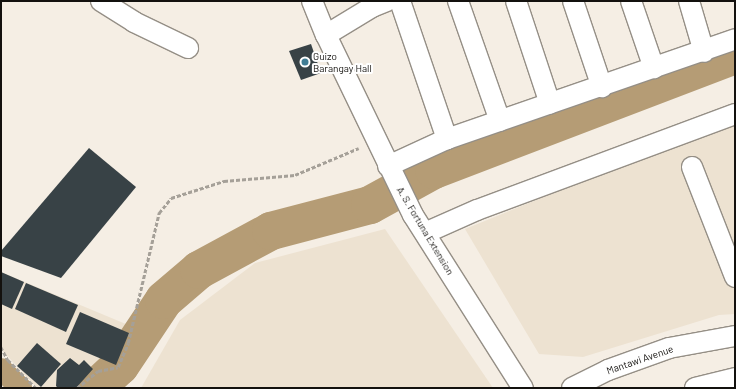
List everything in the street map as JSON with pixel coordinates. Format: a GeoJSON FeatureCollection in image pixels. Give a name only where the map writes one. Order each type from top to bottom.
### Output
{"type":"FeatureCollection","features":[{"type":"Feature","properties":{"kind":"street"},"geometry":{"type":"LineString","coordinates":[[101,1],[134,22],[188,48]]}},
{"type":"Feature","properties":{"kind":"street","name":"A. S. Fortuna Extension"},"geometry":{"type":"LineString","coordinates":[[312,1],[326,35],[377,138],[390,171],[413,214],[523,388]]}},
{"type":"Feature","properties":{"kind":"street"},"geometry":{"type":"LineString","coordinates":[[326,35],[372,7],[387,1]]}},
{"type":"Feature","properties":{"kind":"street"},"geometry":{"type":"LineString","coordinates":[[400,1],[447,139]]}},
{"type":"Feature","properties":{"kind":"street"},"geometry":{"type":"LineString","coordinates":[[458,1],[500,121]]}},
{"type":"Feature","properties":{"kind":"street"},"geometry":{"type":"LineString","coordinates":[[516,1],[550,104]]}},
{"type":"Feature","properties":{"kind":"street"},"geometry":{"type":"LineString","coordinates":[[573,1],[602,87]]}},
{"type":"Feature","properties":{"kind":"street"},"geometry":{"type":"LineString","coordinates":[[631,1],[654,68]]}},
{"type":"Feature","properties":{"kind":"street"},"geometry":{"type":"LineString","coordinates":[[689,1],[704,52]]}},
{"type":"Feature","properties":{"kind":"street"},"geometry":{"type":"LineString","coordinates":[[390,171],[447,139],[704,52],[735,40]]}},
{"type":"Feature","properties":{"kind":"street"},"geometry":{"type":"LineString","coordinates":[[425,233],[477,210],[735,114]]}},
{"type":"Feature","properties":{"kind":"street"},"geometry":{"type":"LineString","coordinates":[[692,168],[735,277]]}},
{"type":"Feature","properties":{"kind":"street","name":"Mantawi Avenue"},"geometry":{"type":"LineString","coordinates":[[572,388],[608,370],[669,348],[735,336]]}},
{"type":"Feature","properties":{"kind":"street"},"geometry":{"type":"LineString","coordinates":[[695,388],[735,378]]}},
{"type":"Feature","properties":{"kind":"path"},"geometry":{"type":"LineString","coordinates":[[77,388],[98,371],[118,367],[128,343],[158,212],[171,198],[224,181],[295,175],[345,155],[377,138]]}},
{"type":"Feature","properties":{"kind":"path"},"geometry":{"type":"LineString","coordinates":[[1,347],[8,360],[36,388]]}},
{"type":"Feature","properties":{"kind":"shaded area"},"geometry":{"type":"Polygon","coordinates":[[[735,119],[735,314],[719,315],[583,357],[539,354],[465,229],[735,119]]]}},
{"type":"Feature","properties":{"kind":"shaded area"},"geometry":{"type":"Polygon","coordinates":[[[385,229],[493,388],[141,388],[180,320],[255,263],[385,229]]]}},
{"type":"Feature","properties":{"kind":"shaded area"},"geometry":{"type":"Polygon","coordinates":[[[1,272],[133,327],[123,368],[88,388],[37,388],[1,349],[1,272]]]}},
{"type":"Feature","properties":{"kind":"building","name":"Guizo Barangay Hall"},"geometry":{"type":"Polygon","coordinates":[[[311,44],[321,73],[301,80],[289,51],[311,44]]]}},
{"type":"Feature","properties":{"kind":"building"},"geometry":{"type":"Polygon","coordinates":[[[89,148],[136,187],[61,278],[1,256],[1,251],[89,148]]]}},
{"type":"Feature","properties":{"kind":"building"},"geometry":{"type":"Polygon","coordinates":[[[1,272],[24,282],[12,309],[1,304],[1,272]]]}},
{"type":"Feature","properties":{"kind":"building"},"geometry":{"type":"Polygon","coordinates":[[[26,283],[78,305],[66,332],[15,309],[26,283]]]}},
{"type":"Feature","properties":{"kind":"building"},"geometry":{"type":"Polygon","coordinates":[[[80,312],[129,333],[116,365],[66,344],[80,312]]]}},
{"type":"Feature","properties":{"kind":"building"},"geometry":{"type":"Polygon","coordinates":[[[37,343],[61,364],[41,387],[17,366],[37,343]]]}},
{"type":"Feature","properties":{"kind":"building"},"geometry":{"type":"Polygon","coordinates":[[[70,358],[79,365],[84,360],[93,369],[76,388],[58,388],[56,386],[57,370],[70,358]]]}},
{"type":"Feature","properties":{"kind":"waterway"},"geometry":{"type":"LineString","coordinates":[[96,388],[120,366],[164,300],[199,270],[271,231],[370,205],[434,170],[735,55]]}},
{"type":"Feature","properties":{"kind":"waterway"},"geometry":{"type":"LineString","coordinates":[[1,369],[21,388]]}},
{"type":"Feature","properties":{"kind":"place","name":"Guizo Barangay Hall"},"geometry":{"type":"Point","coordinates":[305,62]}}]}
